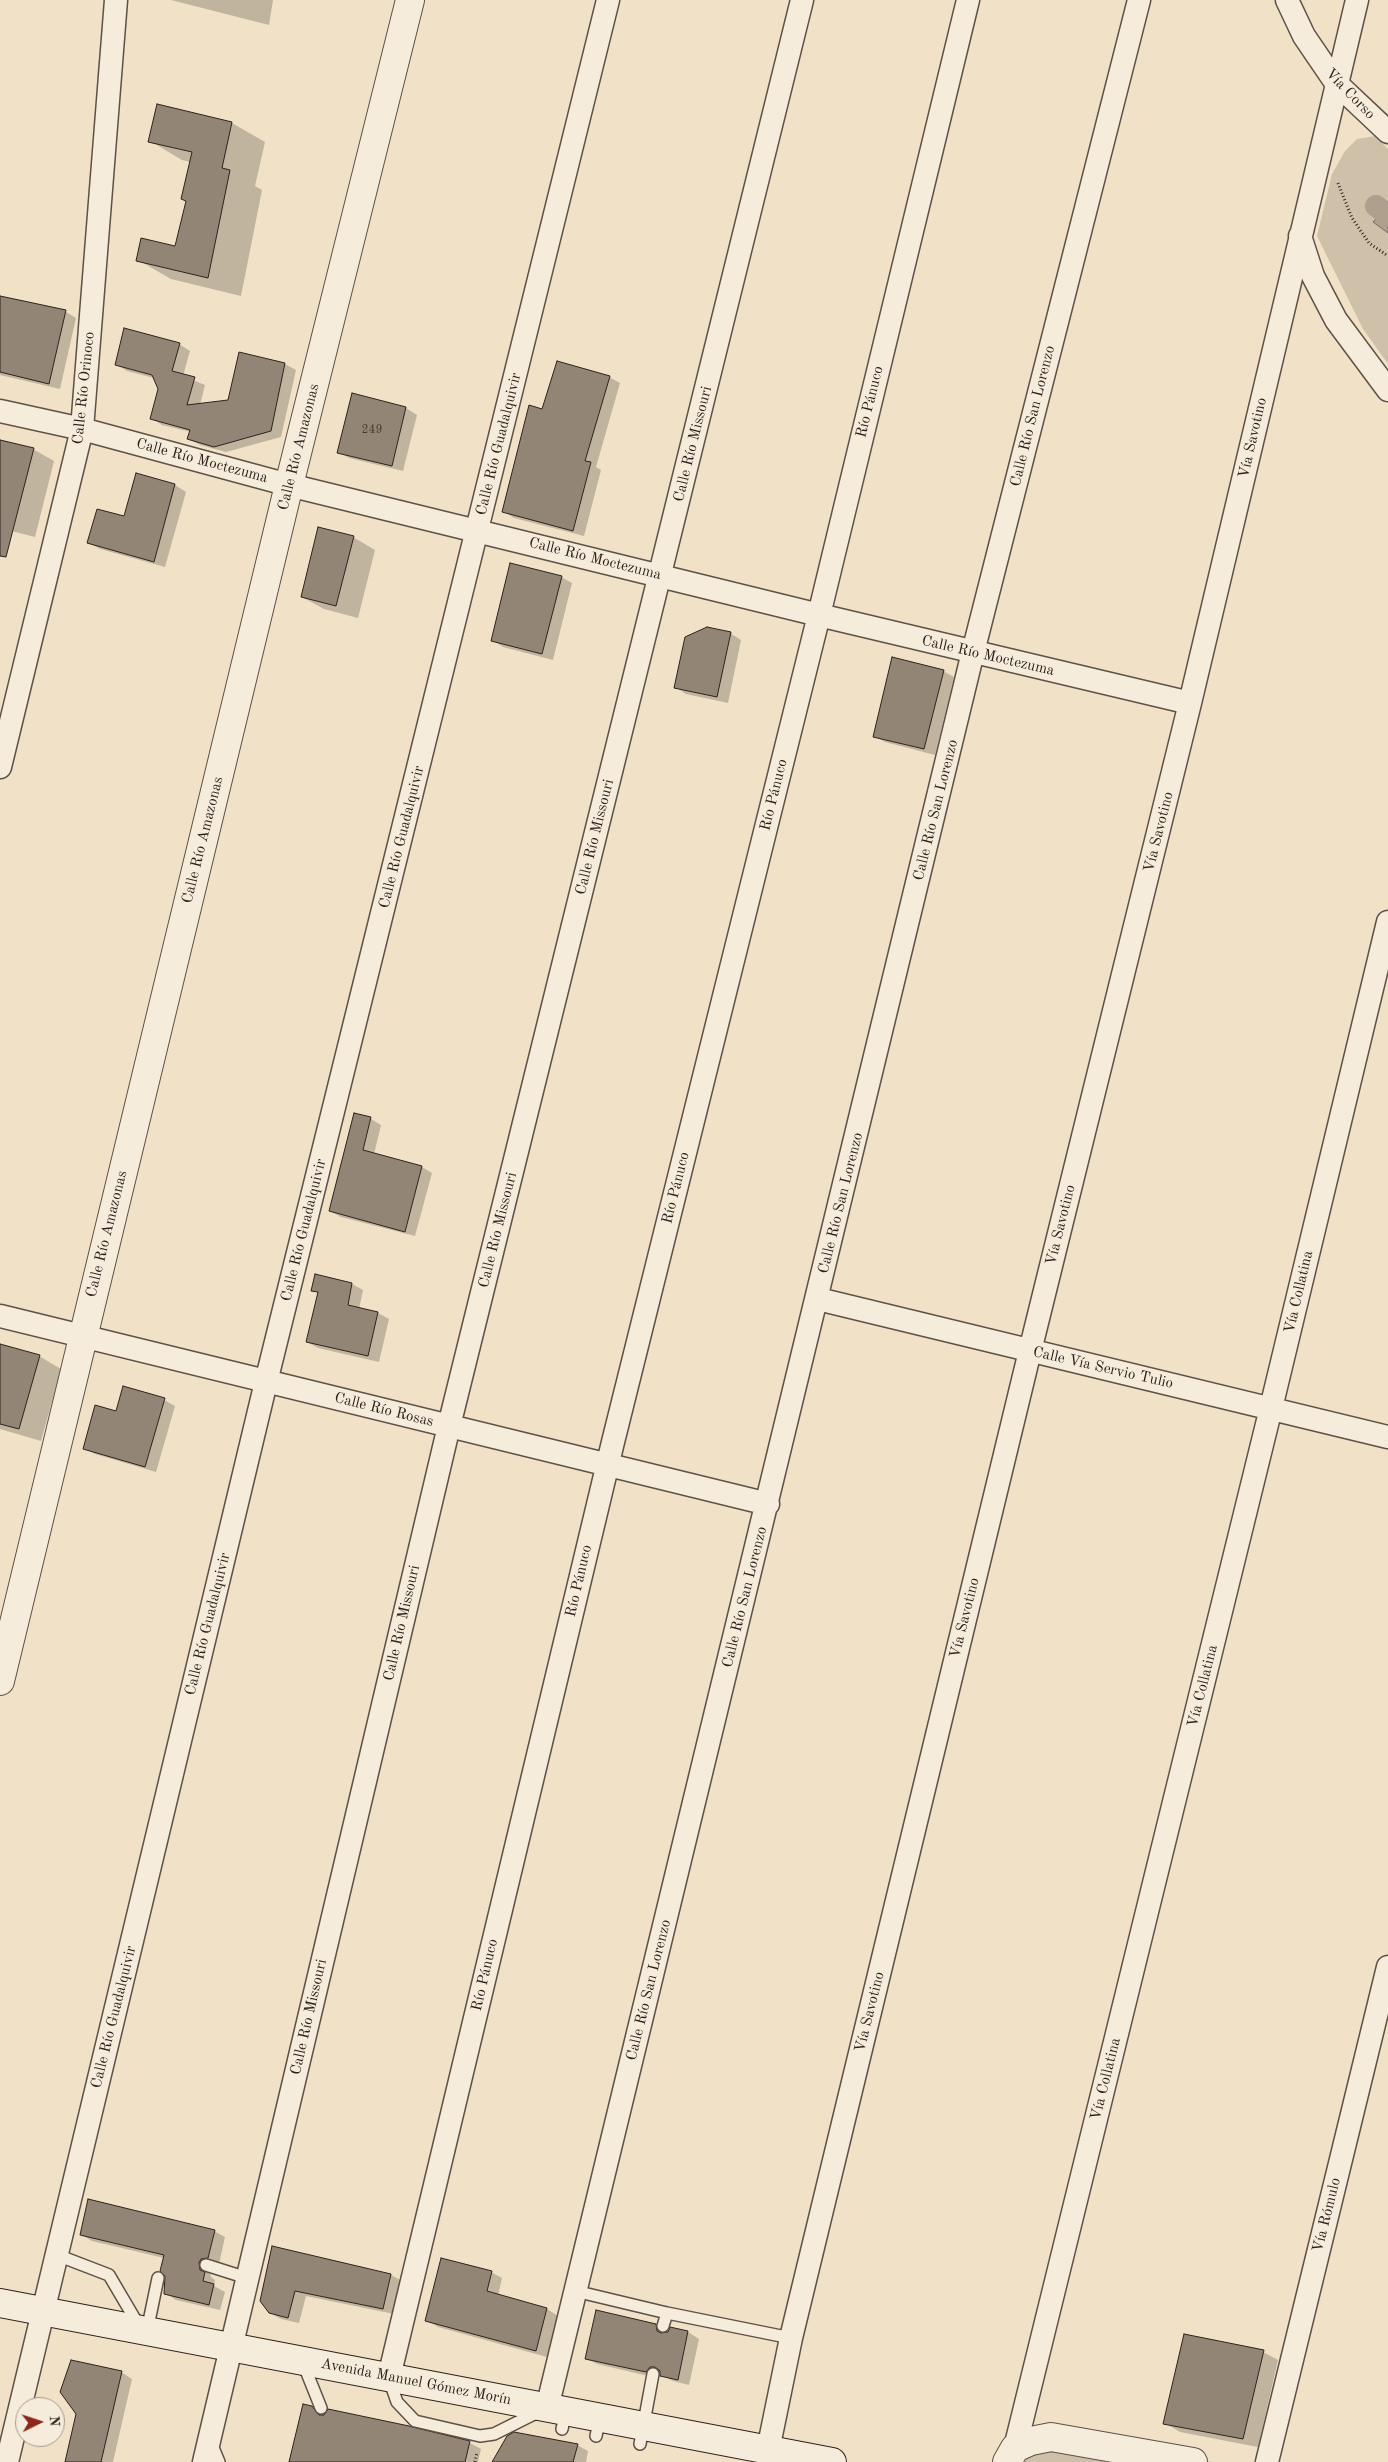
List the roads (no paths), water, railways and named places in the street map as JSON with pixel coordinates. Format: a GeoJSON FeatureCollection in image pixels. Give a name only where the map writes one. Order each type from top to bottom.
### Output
{"type":"FeatureCollection","features":[{"type":"Feature","properties":{"kind":"street","name":"Calle Río Orinoco"},"geometry":{"type":"LineString","coordinates":[[0,767],[82,429],[116,0]]}},
{"type":"Feature","properties":{"kind":"street","name":"Calle Río Amazonas"},"geometry":{"type":"LineString","coordinates":[[0,1681],[289,485],[410,0]]}},
{"type":"Feature","properties":{"kind":"street","name":"Calle Río Guadalquivir"},"geometry":{"type":"LineString","coordinates":[[7,2462],[266,1382],[608,0]]}},
{"type":"Feature","properties":{"kind":"street","name":"Calle Río Missouri"},"geometry":{"type":"LineString","coordinates":[[204,2462],[449,1426],[802,0]]}},
{"type":"Feature","properties":{"kind":"street","name":"Río Pánuco"},"geometry":{"type":"LineString","coordinates":[[389,2377],[607,1465],[818,615],[968,0]]}},
{"type":"Feature","properties":{"kind":"street","name":"Calle Río San Lorenzo"},"geometry":{"type":"LineString","coordinates":[[558,2416],[575,2291],[818,1299],[973,652],[1139,0]]}},
{"type":"Feature","properties":{"kind":"street","name":"Vía Corso"},"geometry":{"type":"LineString","coordinates":[[1287,0],[1304,36],[1336,83],[1388,132]]}},
{"type":"Feature","properties":{"kind":"street","name":"Vía Savotino"},"geometry":{"type":"LineString","coordinates":[[768,2450],[791,2338],[1030,1351],[1190,703],[1357,0]]}},
{"type":"Feature","properties":{"kind":"street"},"geometry":{"type":"LineString","coordinates":[[1300,235],[1313,276],[1336,320],[1388,390]]}},
{"type":"Feature","properties":{"kind":"street","name":"Calle Río Moctezuma"},"geometry":{"type":"LineString","coordinates":[[0,411],[82,429],[289,485],[818,615],[1190,703]]}},
{"type":"Feature","properties":{"kind":"street","name":"Vía Collatina"},"geometry":{"type":"LineString","coordinates":[[1011,2455],[1272,1408],[1388,922]]}},
{"type":"Feature","properties":{"kind":"street","name":"Calle Vía Servio Tulio"},"geometry":{"type":"LineString","coordinates":[[818,1299],[1388,1437]]}},
{"type":"Feature","properties":{"kind":"street","name":"Calle Río Rosas"},"geometry":{"type":"LineString","coordinates":[[0,1316],[768,1504]]}},
{"type":"Feature","properties":{"kind":"street","name":"Vía Rómulo"},"geometry":{"type":"LineString","coordinates":[[1267,2462],[1388,1967]]}},
{"type":"Feature","properties":{"kind":"street","name":"Avenida Manuel Gómez Morín"},"geometry":{"type":"LineString","coordinates":[[0,2303],[389,2377],[598,2427],[642,2435],[768,2450],[818,2461]]}},
{"type":"Feature","properties":{"kind":"street"},"geometry":{"type":"LineString","coordinates":[[1011,2455],[1031,2441],[1051,2437],[1193,2462]]}},
{"type":"Feature","properties":{"kind":"lane"},"geometry":{"type":"LineString","coordinates":[[57,2255],[109,2274],[144,2331]]}},
{"type":"Feature","properties":{"kind":"lane"},"geometry":{"type":"LineString","coordinates":[[206,2265],[247,2278]]}},
{"type":"Feature","properties":{"kind":"lane"},"geometry":{"type":"LineString","coordinates":[[144,2331],[158,2278]]}},
{"type":"Feature","properties":{"kind":"lane"},"geometry":{"type":"LineString","coordinates":[[575,2291],[667,2313],[791,2338]]}},
{"type":"Feature","properties":{"kind":"lane"},"geometry":{"type":"LineString","coordinates":[[663,2326],[667,2313]]}},
{"type":"Feature","properties":{"kind":"lane"},"geometry":{"type":"LineString","coordinates":[[302,2361],[322,2408]]}},
{"type":"Feature","properties":{"kind":"lane"},"geometry":{"type":"LineString","coordinates":[[642,2435],[653,2374]]}},
{"type":"Feature","properties":{"kind":"lane"},"geometry":{"type":"LineString","coordinates":[[389,2377],[397,2402],[415,2421],[480,2436],[494,2434],[558,2416]]}},
{"type":"Feature","properties":{"kind":"lane"},"geometry":{"type":"LineString","coordinates":[[209,2439],[219,2462]]}},
{"type":"Feature","properties":{"kind":"waterway"},"geometry":{"type":"LineString","coordinates":[[1376,206],[1388,215]]}}]}
